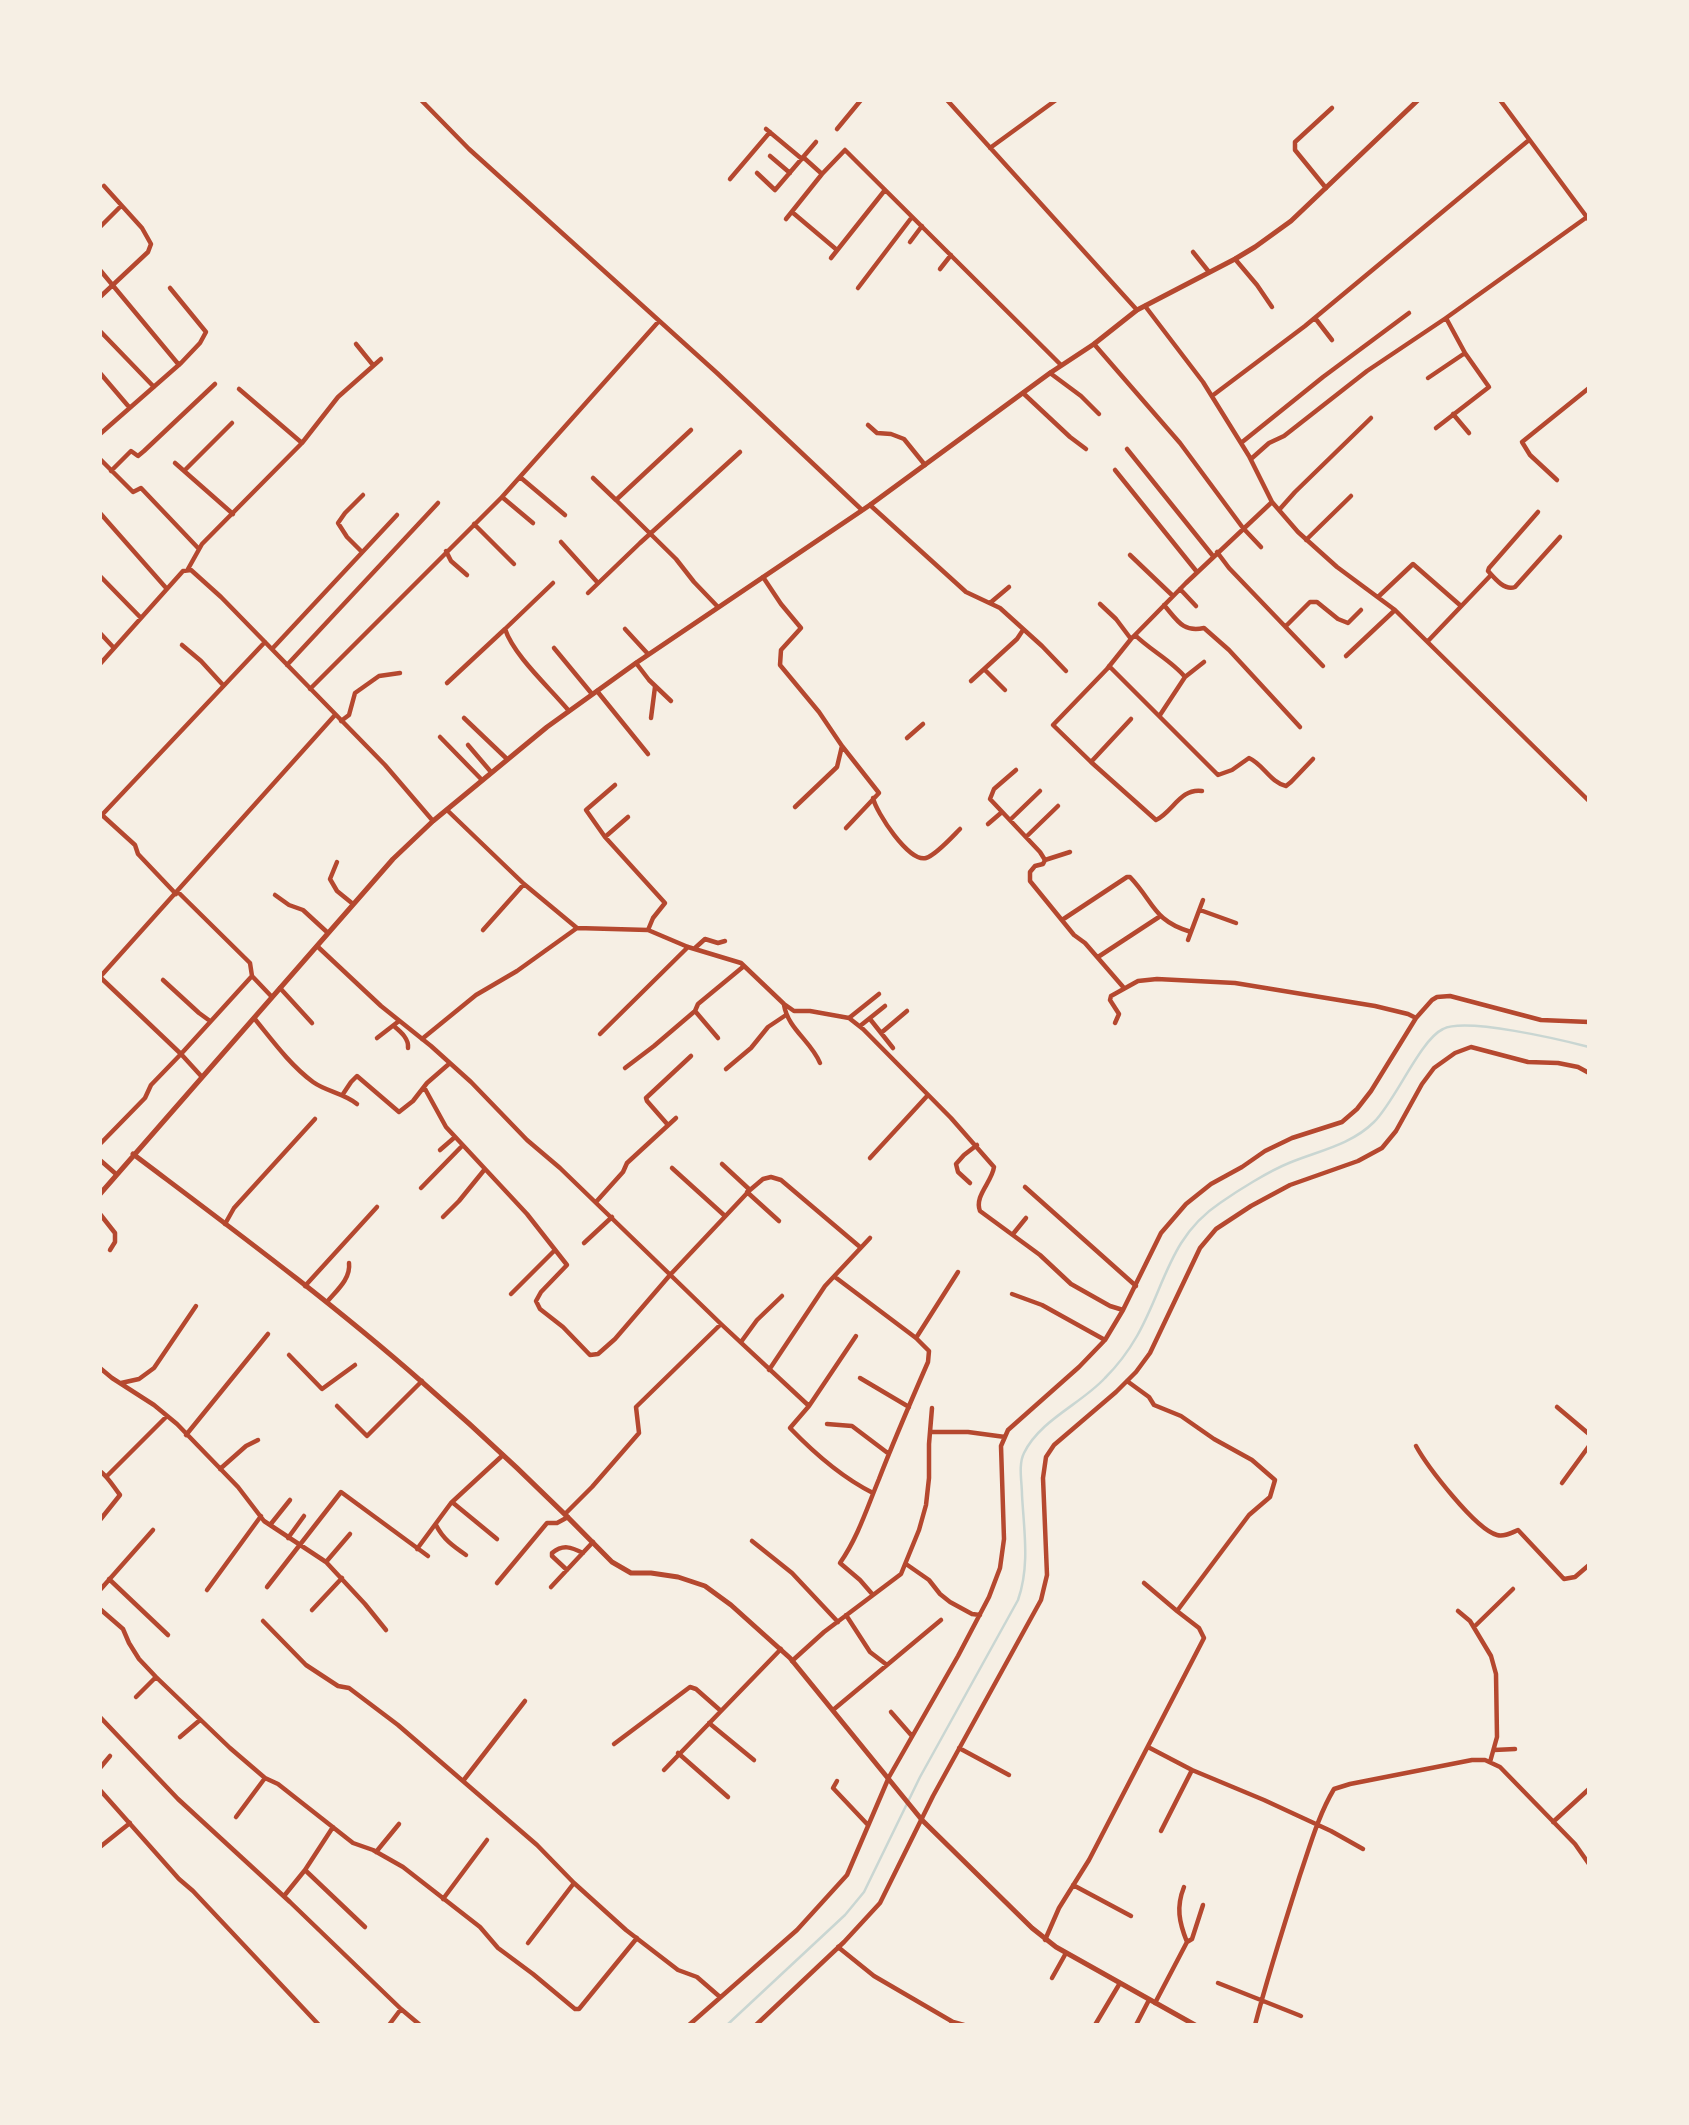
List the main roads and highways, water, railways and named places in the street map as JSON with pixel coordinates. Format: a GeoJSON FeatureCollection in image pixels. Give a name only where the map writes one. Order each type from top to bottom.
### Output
{"type":"FeatureCollection","features":[{"type":"Feature","properties":{"kind":"waterway"},"geometry":{"type":"LineString","coordinates":[[727,2025],[845,1915],[864,1892],[920,1777],[1018,1600],[1025,1561],[1021,1474],[1024,1453],[1040,1431],[1095,1387],[1122,1358],[1147,1318],[1170,1264],[1189,1231],[1220,1203],[1263,1176],[1289,1163],[1334,1147],[1365,1130],[1391,1100],[1426,1045],[1443,1029],[1455,1026],[1492,1028],[1589,1047]]}}]}
